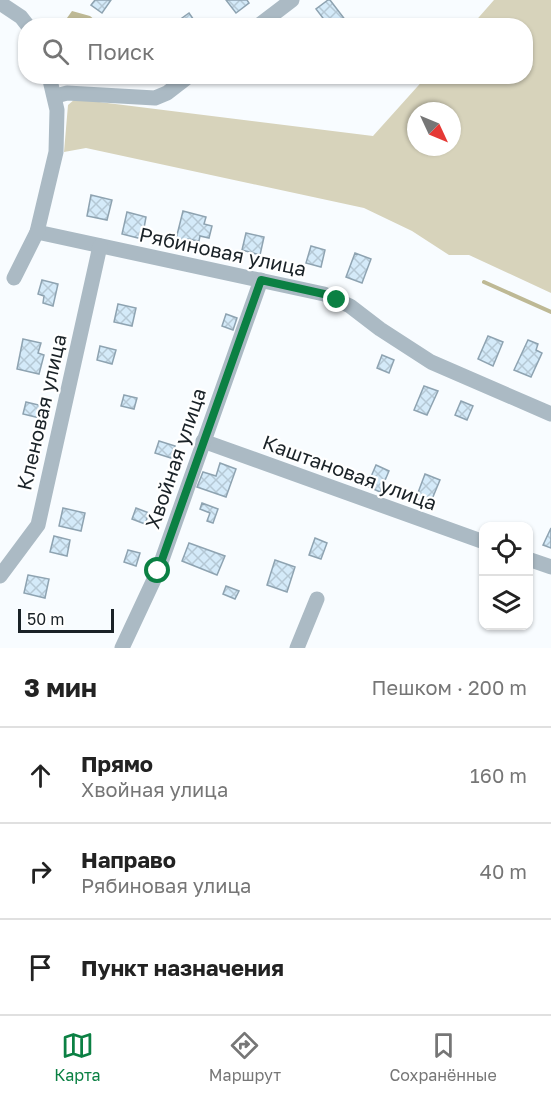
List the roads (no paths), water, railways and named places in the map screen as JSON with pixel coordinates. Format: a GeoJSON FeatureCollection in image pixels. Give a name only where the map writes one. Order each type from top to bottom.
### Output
{"type":"FeatureCollection","features":[{"type":"Feature","properties":{"kind":"street"},"geometry":{"type":"LineString","coordinates":[[268,18],[292,0]]}},
{"type":"Feature","properties":{"kind":"street"},"geometry":{"type":"LineString","coordinates":[[0,3],[22,18]]}},
{"type":"Feature","properties":{"kind":"street"},"geometry":{"type":"LineString","coordinates":[[14,278],[37,232],[56,152],[57,111],[52,84]]}},
{"type":"Feature","properties":{"kind":"street"},"geometry":{"type":"LineString","coordinates":[[56,96],[67,93],[155,98],[167,93],[179,84]]}},
{"type":"Feature","properties":{"kind":"street","name":"Рябиновая улица"},"geometry":{"type":"LineString","coordinates":[[37,232],[324,294],[350,306],[380,329],[431,362],[551,414]]}},
{"type":"Feature","properties":{"kind":"street","name":"Кленовая улица"},"geometry":{"type":"LineString","coordinates":[[0,576],[38,525],[100,246]]}},
{"type":"Feature","properties":{"kind":"street","name":"Хвойная улица"},"geometry":{"type":"LineString","coordinates":[[122,648],[158,571],[261,280]]}},
{"type":"Feature","properties":{"kind":"street","name":"Каштановая улица"},"geometry":{"type":"LineString","coordinates":[[203,441],[479,541]]}},
{"type":"Feature","properties":{"kind":"street"},"geometry":{"type":"LineString","coordinates":[[533,561],[551,567]]}},
{"type":"Feature","properties":{"kind":"street"},"geometry":{"type":"LineString","coordinates":[[297,648],[317,599]]}},
{"type":"Feature","properties":{"kind":"waterway"},"geometry":{"type":"LineString","coordinates":[[484,282],[551,312]]}}]}
